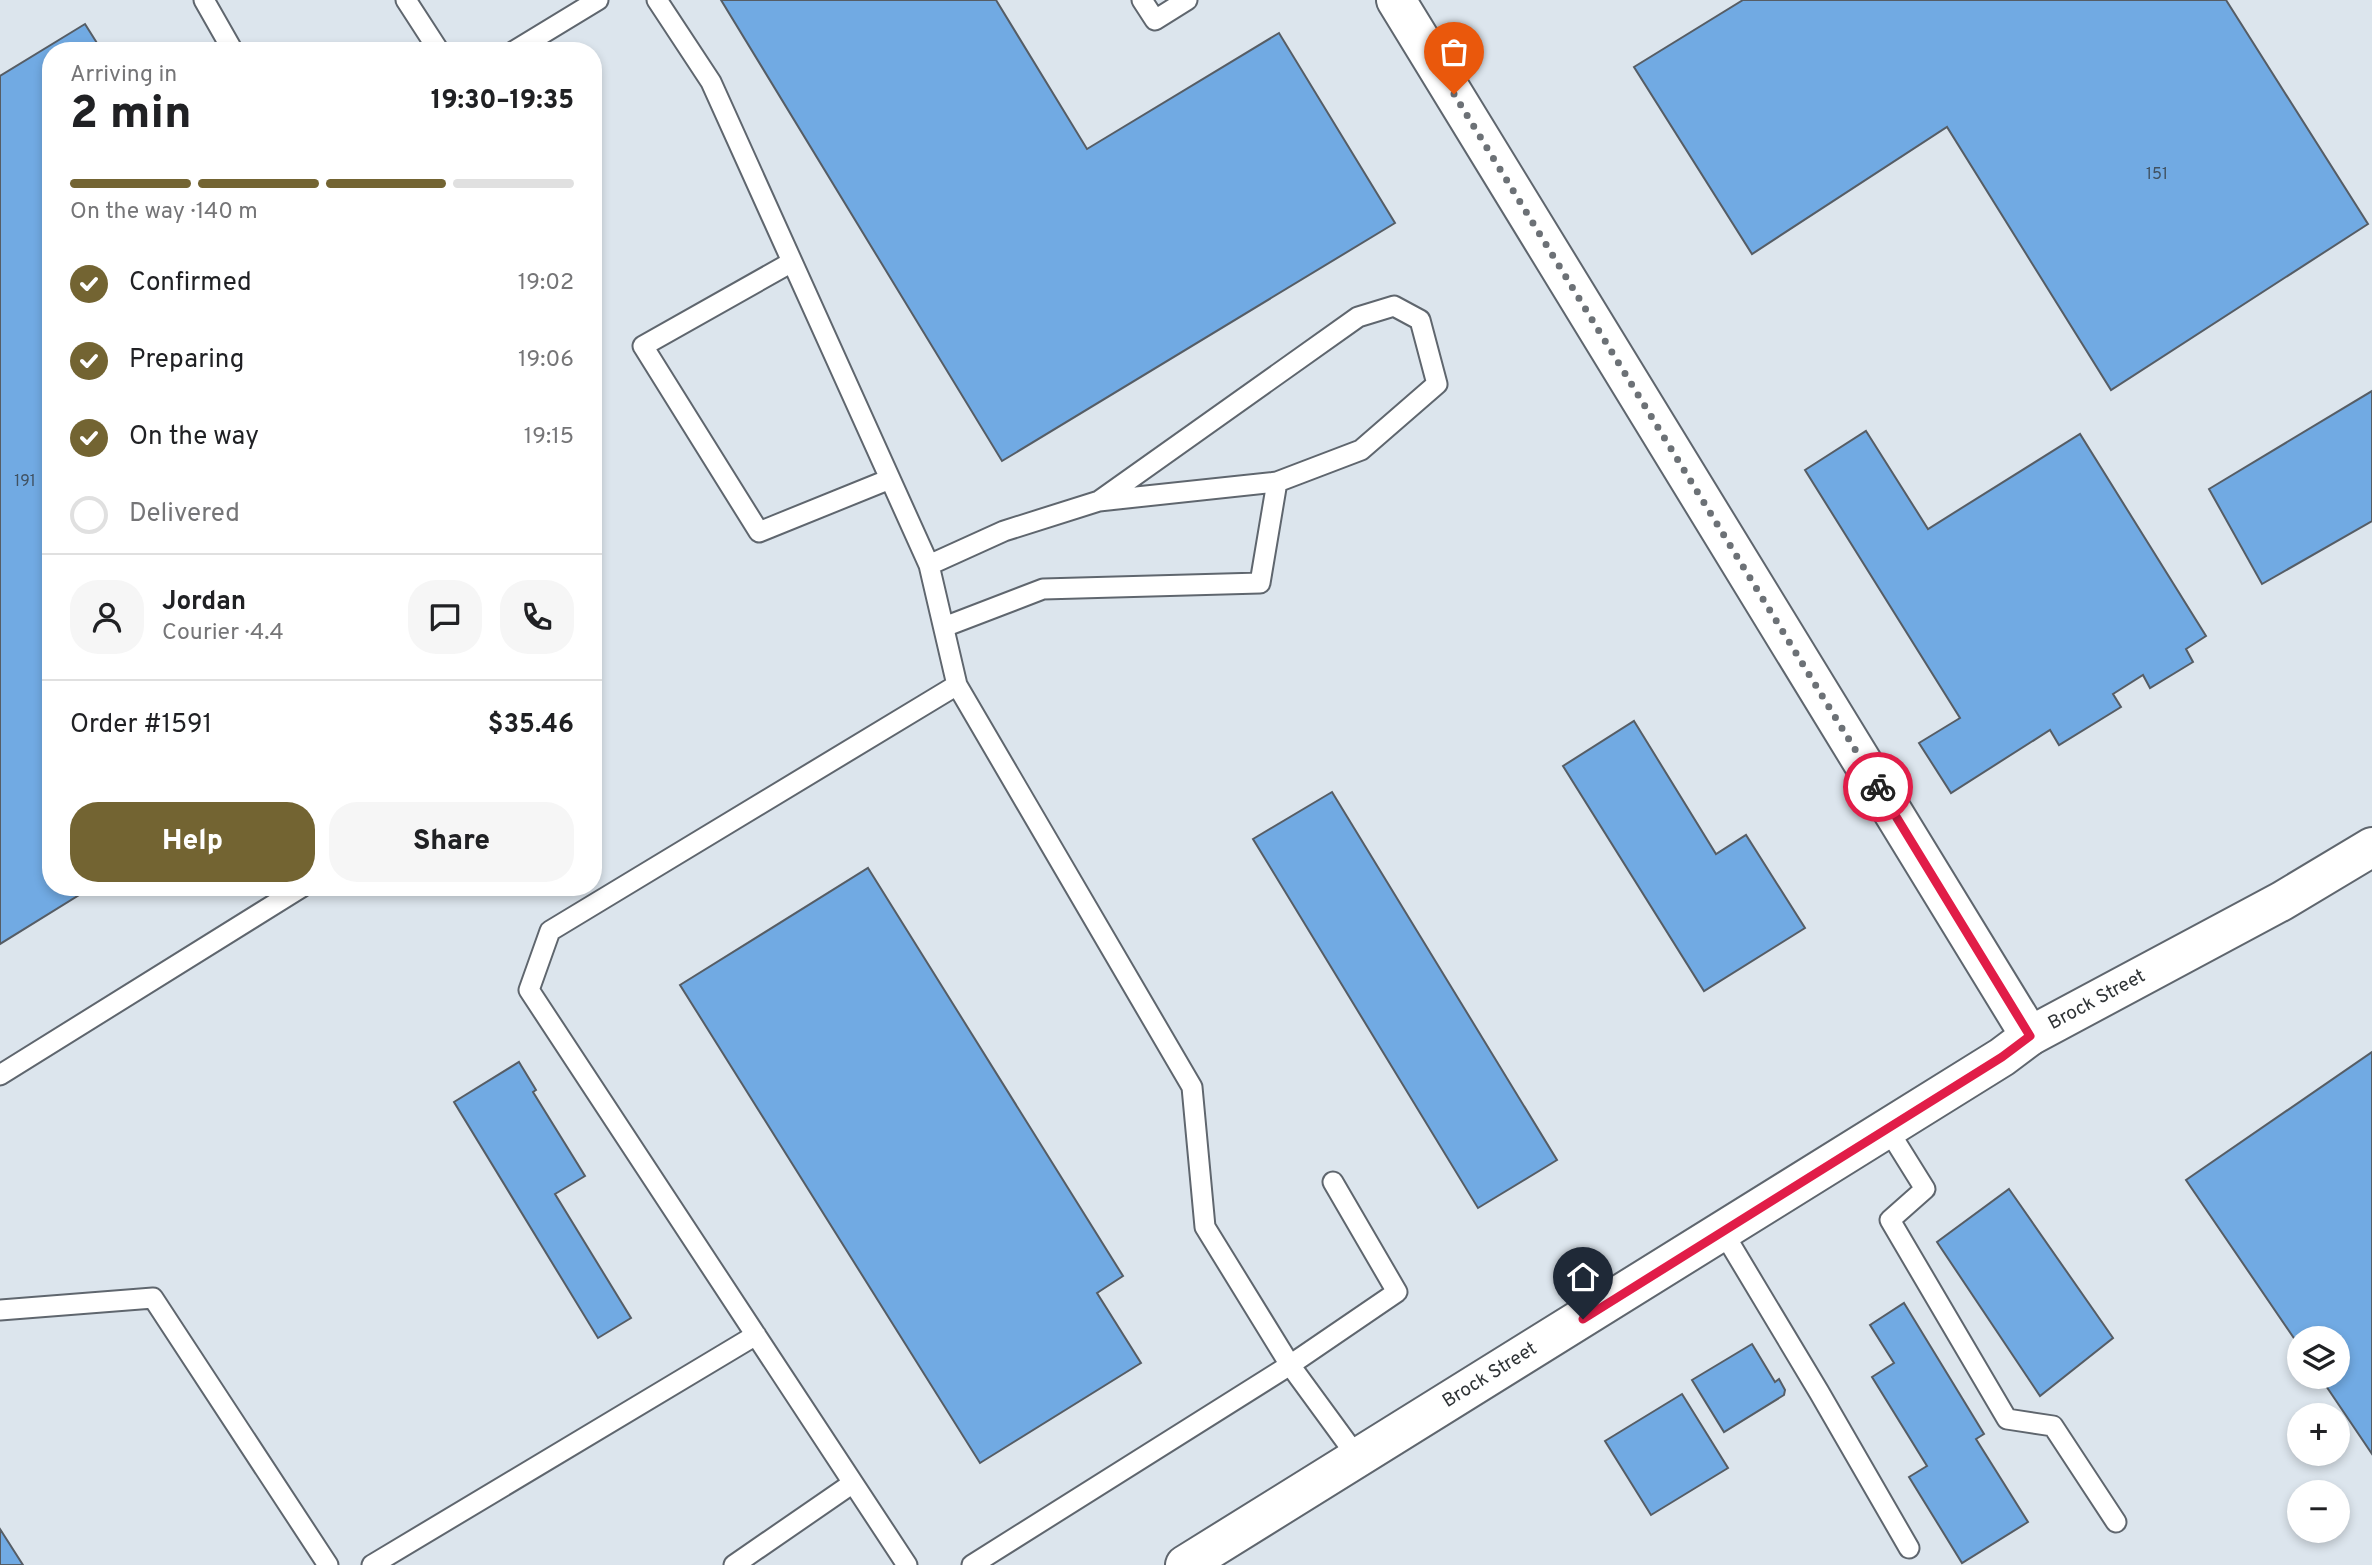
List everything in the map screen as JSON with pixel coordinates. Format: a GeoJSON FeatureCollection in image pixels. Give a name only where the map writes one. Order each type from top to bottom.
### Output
{"type":"FeatureCollection","features":[{"type":"Feature","properties":{"kind":"street"},"geometry":{"type":"LineString","coordinates":[[1396,0],[2030,1036]]}},
{"type":"Feature","properties":{"kind":"street","name":"Brock Street"},"geometry":{"type":"LineString","coordinates":[[1185,1565],[1723,1233],[2002,1057],[2030,1036],[2282,901],[2372,847]]}},
{"type":"Feature","properties":{"kind":"lane"},"geometry":{"type":"LineString","coordinates":[[204,0],[228,42]]}},
{"type":"Feature","properties":{"kind":"lane"},"geometry":{"type":"LineString","coordinates":[[406,0],[433,42]]}},
{"type":"Feature","properties":{"kind":"lane"},"geometry":{"type":"LineString","coordinates":[[529,42],[598,0]]}},
{"type":"Feature","properties":{"kind":"lane"},"geometry":{"type":"LineString","coordinates":[[657,0],[711,82],[929,565],[957,685],[1192,1087],[1205,1227],[1290,1365],[1358,1458]]}},
{"type":"Feature","properties":{"kind":"lane"},"geometry":{"type":"LineString","coordinates":[[1142,0],[1155,20],[1187,0]]}},
{"type":"Feature","properties":{"kind":"lane"},"geometry":{"type":"LineString","coordinates":[[792,262],[643,346],[759,532],[890,479]]}},
{"type":"Feature","properties":{"kind":"lane"},"geometry":{"type":"LineString","coordinates":[[929,565],[1004,531],[1099,501],[1277,482],[1361,450],[1437,384],[1420,320],[1394,306],[1358,317],[1099,501]]}},
{"type":"Feature","properties":{"kind":"lane"},"geometry":{"type":"LineString","coordinates":[[944,627],[1043,589],[1260,583],[1277,482]]}},
{"type":"Feature","properties":{"kind":"lane"},"geometry":{"type":"LineString","coordinates":[[907,1565],[528,989],[550,931],[957,685]]}},
{"type":"Feature","properties":{"kind":"lane"},"geometry":{"type":"LineString","coordinates":[[0,1075],[288,896]]}},
{"type":"Feature","properties":{"kind":"lane"},"geometry":{"type":"LineString","coordinates":[[1887,1128],[1925,1189],[1890,1220],[2007,1419],[2053,1426],[2116,1522]]}},
{"type":"Feature","properties":{"kind":"lane"},"geometry":{"type":"LineString","coordinates":[[972,1565],[1290,1365],[1397,1292],[1333,1182]]}},
{"type":"Feature","properties":{"kind":"lane"},"geometry":{"type":"LineString","coordinates":[[1723,1233],[1909,1548]]}},
{"type":"Feature","properties":{"kind":"lane"},"geometry":{"type":"LineString","coordinates":[[0,1310],[153,1298],[328,1565]]}},
{"type":"Feature","properties":{"kind":"lane"},"geometry":{"type":"LineString","coordinates":[[372,1565],[756,1335]]}},
{"type":"Feature","properties":{"kind":"lane"},"geometry":{"type":"LineString","coordinates":[[734,1565],[853,1483]]}},
{"type":"Feature","properties":{"kind":"building"},"geometry":{"type":"Polygon","coordinates":[[[721,0],[996,0],[1087,149],[1279,33],[1395,223],[1002,461],[721,0]]]}},
{"type":"Feature","properties":{"kind":"building"},"geometry":{"type":"Polygon","coordinates":[[[1743,0],[2226,0],[2368,224],[2111,390],[1947,127],[1752,254],[1634,67],[1743,0]]]}},
{"type":"Feature","properties":{"kind":"building"},"geometry":{"type":"Polygon","coordinates":[[[85,24],[96,42],[56,42],[85,24]]]}},
{"type":"Feature","properties":{"kind":"building"},"geometry":{"type":"Polygon","coordinates":[[[42,50],[42,896],[77,896],[0,944],[0,76],[42,50]]]}},
{"type":"Feature","properties":{"kind":"building"},"geometry":{"type":"Polygon","coordinates":[[[2372,391],[2372,521],[2262,584],[2209,489],[2372,391]]]}},
{"type":"Feature","properties":{"kind":"building"},"geometry":{"type":"Polygon","coordinates":[[[1866,431],[1928,529],[2080,434],[2206,636],[2186,649],[2193,662],[2150,688],[2143,675],[2113,694],[2121,707],[2059,745],[2050,730],[1951,793],[1919,743],[1960,718],[1805,470],[1866,431]]]}},
{"type":"Feature","properties":{"kind":"building"},"geometry":{"type":"Polygon","coordinates":[[[1634,721],[1716,854],[1746,835],[1805,928],[1704,991],[1563,766],[1634,721]]]}},
{"type":"Feature","properties":{"kind":"building"},"geometry":{"type":"Polygon","coordinates":[[[1332,792],[1557,1160],[1478,1208],[1253,839],[1332,792]]]}},
{"type":"Feature","properties":{"kind":"building"},"geometry":{"type":"Polygon","coordinates":[[[868,868],[1123,1276],[1097,1293],[1141,1363],[980,1463],[680,985],[868,868]]]}},
{"type":"Feature","properties":{"kind":"building"},"geometry":{"type":"Polygon","coordinates":[[[2372,1052],[2372,1454],[2350,1421],[2350,1403],[2338,1403],[2328,1389],[2350,1389],[2350,1326],[2287,1328],[2186,1180],[2372,1052]]]}},
{"type":"Feature","properties":{"kind":"building"},"geometry":{"type":"Polygon","coordinates":[[[519,1062],[536,1090],[533,1092],[585,1176],[555,1194],[631,1318],[598,1338],[454,1102],[519,1062]]]}},
{"type":"Feature","properties":{"kind":"building"},"geometry":{"type":"Polygon","coordinates":[[[2009,1189],[2113,1338],[2040,1396],[1937,1242],[2009,1189]]]}},
{"type":"Feature","properties":{"kind":"building"},"geometry":{"type":"Polygon","coordinates":[[[1904,1303],[1984,1434],[1976,1439],[2028,1522],[1962,1563],[1909,1477],[1927,1466],[1872,1377],[1894,1363],[1870,1325],[1904,1303]]]}},
{"type":"Feature","properties":{"kind":"building"},"geometry":{"type":"Polygon","coordinates":[[[1752,1344],[1775,1382],[1779,1379],[1785,1390],[1784,1395],[1724,1432],[1692,1380],[1752,1344]]]}},
{"type":"Feature","properties":{"kind":"building"},"geometry":{"type":"Polygon","coordinates":[[[1682,1394],[1728,1468],[1651,1515],[1605,1441],[1682,1394]]]}},
{"type":"Feature","properties":{"kind":"building"},"geometry":{"type":"Polygon","coordinates":[[[0,1529],[23,1565],[0,1565],[0,1529]]]}},
{"type":"Feature","properties":{"kind":"way so far"},"geometry":{"type":"LineString","coordinates":[[1454,94],[1878,787]]}},
{"type":"Feature","properties":{"kind":"route"},"geometry":{"type":"LineString","coordinates":[[1583,1319],[2002,1057],[2030,1036],[1878,787]]}}]}
